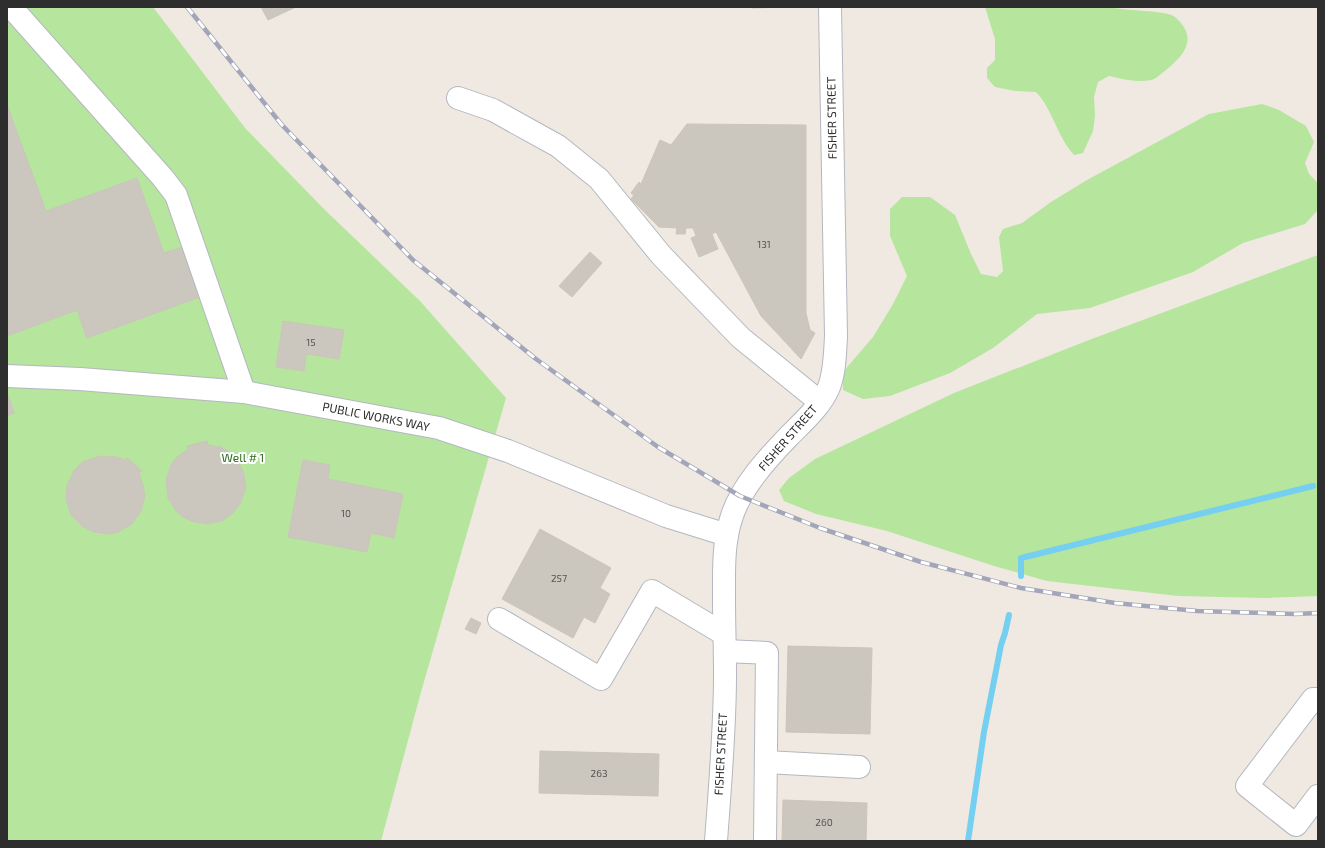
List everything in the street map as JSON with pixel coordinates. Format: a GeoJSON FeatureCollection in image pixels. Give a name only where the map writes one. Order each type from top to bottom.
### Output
{"type":"FeatureCollection","features":[{"type":"Feature","properties":{"kind":"street"},"geometry":{"type":"LineString","coordinates":[[11,7],[163,178],[176,195],[244,392]]}},
{"type":"Feature","properties":{"kind":"street","name":"FISHER STREET"},"geometry":{"type":"LineString","coordinates":[[716,841],[725,678],[724,571],[727,535],[731,518],[740,496],[771,454],[806,419],[820,402],[829,388],[834,364],[836,336],[830,7]]}},
{"type":"Feature","properties":{"kind":"street"},"geometry":{"type":"LineString","coordinates":[[458,98],[493,110],[558,146],[599,178],[661,254],[740,338],[820,402]]}},
{"type":"Feature","properties":{"kind":"street","name":"PUBLIC WORKS WAY"},"geometry":{"type":"LineString","coordinates":[[7,376],[80,379],[244,392],[439,428],[508,451],[666,516],[727,535]]}},
{"type":"Feature","properties":{"kind":"street"},"geometry":{"type":"LineString","coordinates":[[499,619],[601,679],[652,591],[725,643],[767,652],[765,841]]}},
{"type":"Feature","properties":{"kind":"street"},"geometry":{"type":"LineString","coordinates":[[1318,699],[1313,699],[1247,786],[1296,825],[1318,796]]}},
{"type":"Feature","properties":{"kind":"street"},"geometry":{"type":"LineString","coordinates":[[766,762],[858,767]]}},
{"type":"Feature","properties":{"kind":"green space","name":"Well # 1"},"geometry":{"type":"Polygon","coordinates":[[[7,7],[153,7],[245,128],[325,210],[420,301],[506,398],[421,692],[381,841],[7,841],[7,7]]]}},
{"type":"Feature","properties":{"kind":"green space"},"geometry":{"type":"Polygon","coordinates":[[[985,7],[1109,7],[1163,13],[1175,17],[1182,24],[1188,38],[1187,45],[1179,58],[1173,64],[1153,79],[1146,81],[1135,81],[1109,76],[1098,82],[1094,97],[1095,116],[1093,131],[1083,153],[1074,155],[1063,140],[1047,107],[1036,92],[1015,91],[995,87],[987,78],[987,68],[995,60],[995,39],[985,7]]]}},
{"type":"Feature","properties":{"kind":"green space"},"geometry":{"type":"Polygon","coordinates":[[[1262,104],[1279,110],[1306,126],[1314,142],[1305,163],[1309,174],[1318,183],[1318,210],[1305,224],[1243,243],[1193,272],[1090,308],[1037,314],[993,348],[950,373],[890,396],[863,399],[843,390],[843,372],[873,337],[893,304],[907,276],[890,236],[890,209],[902,197],[930,197],[955,215],[981,274],[997,277],[1003,271],[999,237],[1003,229],[1022,223],[1051,202],[1087,180],[1209,114],[1262,104]]]}},
{"type":"Feature","properties":{"kind":"green space"},"geometry":{"type":"Polygon","coordinates":[[[1318,255],[1318,596],[1266,598],[1178,596],[1047,581],[994,566],[887,531],[816,514],[784,501],[779,490],[789,478],[815,459],[954,393],[1089,340],[1318,255]]]}},
{"type":"Feature","properties":{"kind":"building"},"geometry":{"type":"Polygon","coordinates":[[[261,7],[296,7],[268,20],[261,7]]]}},
{"type":"Feature","properties":{"kind":"building"},"geometry":{"type":"Polygon","coordinates":[[[752,7],[789,7],[752,8],[752,7]]]}},
{"type":"Feature","properties":{"kind":"building"},"geometry":{"type":"Polygon","coordinates":[[[7,105],[46,211],[137,178],[164,253],[182,247],[200,297],[87,338],[77,310],[7,336],[7,105]]]}},
{"type":"Feature","properties":{"kind":"building"},"geometry":{"type":"Polygon","coordinates":[[[687,124],[806,125],[806,313],[810,330],[815,333],[801,359],[761,316],[716,232],[712,234],[718,249],[699,257],[691,238],[696,236],[693,228],[686,228],[685,234],[676,234],[677,228],[659,227],[631,199],[634,195],[631,193],[639,182],[641,184],[660,140],[671,145],[687,124]]]}},
{"type":"Feature","properties":{"kind":"building"},"geometry":{"type":"Polygon","coordinates":[[[590,252],[602,263],[572,297],[559,286],[590,252]]]}},
{"type":"Feature","properties":{"kind":"building"},"geometry":{"type":"Polygon","coordinates":[[[283,321],[344,330],[339,359],[306,354],[304,371],[276,367],[283,321]]]}},
{"type":"Feature","properties":{"kind":"building"},"geometry":{"type":"Polygon","coordinates":[[[7,393],[14,413],[7,416],[7,393]]]}},
{"type":"Feature","properties":{"kind":"building"},"geometry":{"type":"Polygon","coordinates":[[[207,441],[208,445],[221,447],[229,452],[238,461],[244,474],[246,487],[241,502],[233,513],[222,521],[207,524],[191,521],[176,511],[168,498],[166,480],[171,465],[175,459],[188,449],[187,446],[207,441]]]}},
{"type":"Feature","properties":{"kind":"building"},"geometry":{"type":"Polygon","coordinates":[[[101,456],[117,457],[124,460],[127,458],[142,471],[139,474],[145,496],[141,511],[132,524],[118,532],[109,534],[94,532],[82,526],[71,515],[66,500],[67,486],[74,470],[84,461],[101,456]]]}},
{"type":"Feature","properties":{"kind":"building"},"geometry":{"type":"Polygon","coordinates":[[[303,460],[330,465],[328,479],[403,494],[394,538],[371,533],[367,552],[288,537],[303,460]]]}},
{"type":"Feature","properties":{"kind":"building"},"geometry":{"type":"Polygon","coordinates":[[[540,529],[611,568],[600,588],[610,594],[595,623],[584,617],[573,638],[502,599],[540,529]]]}},
{"type":"Feature","properties":{"kind":"building"},"geometry":{"type":"Polygon","coordinates":[[[471,618],[481,623],[476,634],[465,629],[471,618]]]}},
{"type":"Feature","properties":{"kind":"building"},"geometry":{"type":"Polygon","coordinates":[[[788,646],[872,648],[870,734],[786,732],[788,646]]]}},
{"type":"Feature","properties":{"kind":"building"},"geometry":{"type":"Polygon","coordinates":[[[540,751],[659,754],[658,796],[539,793],[540,751]]]}},
{"type":"Feature","properties":{"kind":"building"},"geometry":{"type":"Polygon","coordinates":[[[783,800],[867,803],[866,841],[782,841],[783,800]]]}},
{"type":"Feature","properties":{"kind":"waterway"},"geometry":{"type":"LineString","coordinates":[[1021,576],[1021,558],[1313,486]]}},
{"type":"Feature","properties":{"kind":"waterway"},"geometry":{"type":"LineString","coordinates":[[968,841],[984,732],[1001,645],[1009,615]]}},
{"type":"Feature","properties":{"kind":"railway"},"geometry":{"type":"LineString","coordinates":[[187,7],[282,125],[413,260],[536,359],[658,447],[740,496],[820,528],[921,562],[1021,588],[1115,603],[1197,611],[1295,614],[1318,613]]}}]}
